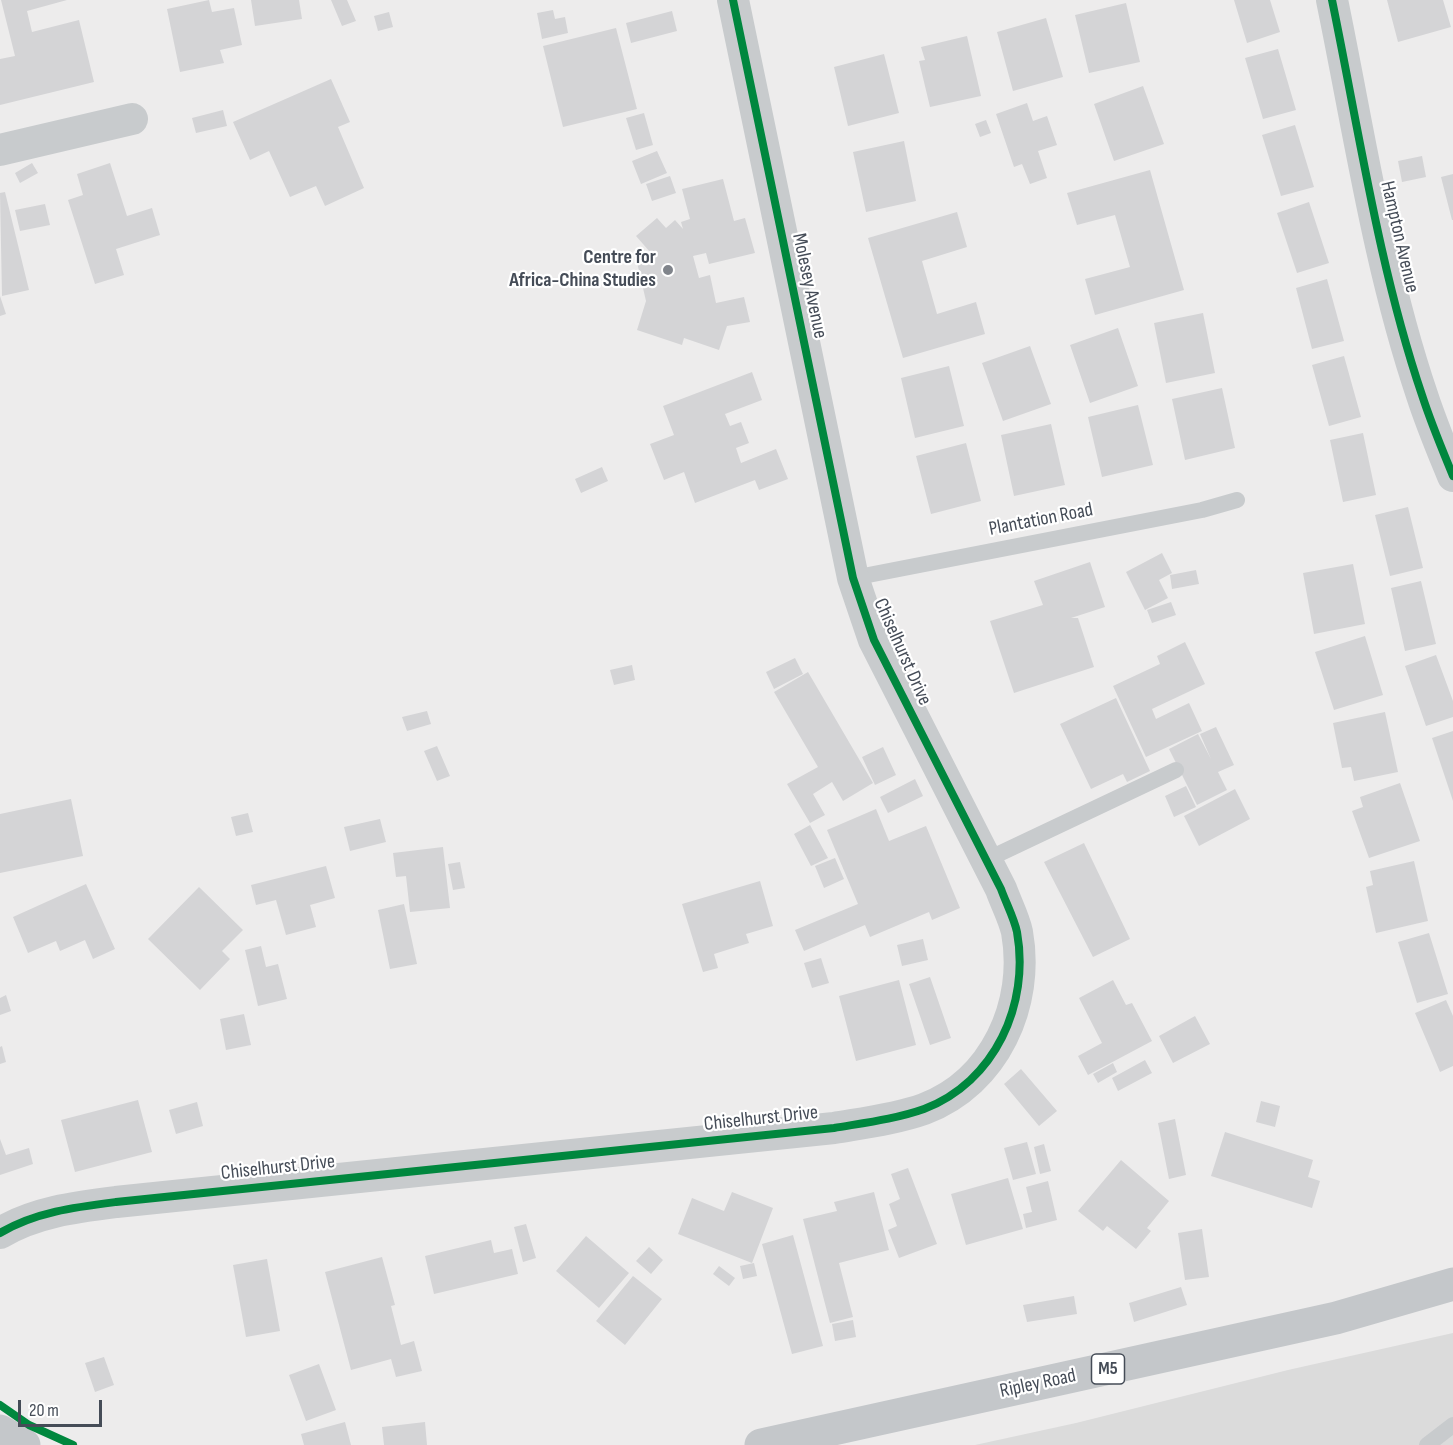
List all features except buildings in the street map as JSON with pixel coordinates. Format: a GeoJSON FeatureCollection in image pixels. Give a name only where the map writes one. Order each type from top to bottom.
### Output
{"type":"FeatureCollection","features":[{"type":"Feature","properties":{"kind":"main road","name":"Ripley Road"},"geometry":{"type":"LineString","coordinates":[[761,1445],[1336,1318],[1453,1284]]}},
{"type":"Feature","properties":{"kind":"main road"},"geometry":{"type":"LineString","coordinates":[[0,1431],[24,1445]]}},
{"type":"Feature","properties":{"kind":"street","name":"Molesey Avenue"},"geometry":{"type":"LineString","coordinates":[[733,0],[853,578]]}},
{"type":"Feature","properties":{"kind":"street","name":"Hampton Avenue"},"geometry":{"type":"LineString","coordinates":[[1332,0],[1383,247],[1409,354],[1422,396],[1453,476]]}},
{"type":"Feature","properties":{"kind":"street"},"geometry":{"type":"LineString","coordinates":[[0,150],[132,119]]}},
{"type":"Feature","properties":{"kind":"street","name":"Chiselhurst Drive"},"geometry":{"type":"LineString","coordinates":[[0,1233],[31,1218],[76,1207],[834,1128],[923,1109],[944,1099],[978,1074],[995,1053],[1015,1006],[1020,972],[1016,931],[1001,889],[874,640],[853,578]]}},
{"type":"Feature","properties":{"kind":"lane","name":"Plantation Road"},"geometry":{"type":"LineString","coordinates":[[853,578],[1190,512],[1237,500]]}},
{"type":"Feature","properties":{"kind":"lane"},"geometry":{"type":"LineString","coordinates":[[986,860],[1176,770]]}},
{"type":"Feature","properties":{"kind":"lane"},"geometry":{"type":"LineString","coordinates":[[1427,1445],[1453,1425]]}},
{"type":"Feature","properties":{"kind":"shaded area"},"geometry":{"type":"Polygon","coordinates":[[[1453,1333],[1453,1445],[975,1445],[1076,1423],[1288,1370],[1453,1333]]]}},
{"type":"Feature","properties":{"kind":"cycle path"},"geometry":{"type":"LineString","coordinates":[[0,1233],[42,1215],[101,1204],[834,1128],[879,1120],[924,1109],[949,1097],[970,1080],[988,1060],[1002,1037],[1012,1013],[1018,986],[1020,959],[1016,927],[1001,889],[874,640],[853,578],[733,0]]}},
{"type":"Feature","properties":{"kind":"cycle path"},"geometry":{"type":"LineString","coordinates":[[1332,0],[1371,199],[1394,298],[1425,405],[1453,476]]}},
{"type":"Feature","properties":{"kind":"cycle path"},"geometry":{"type":"LineString","coordinates":[[0,1405],[29,1425],[73,1445]]}},
{"type":"Feature","properties":{"kind":"place","name":"Centre for Africa-China Studies"},"geometry":{"type":"Point","coordinates":[668,270]}}]}
